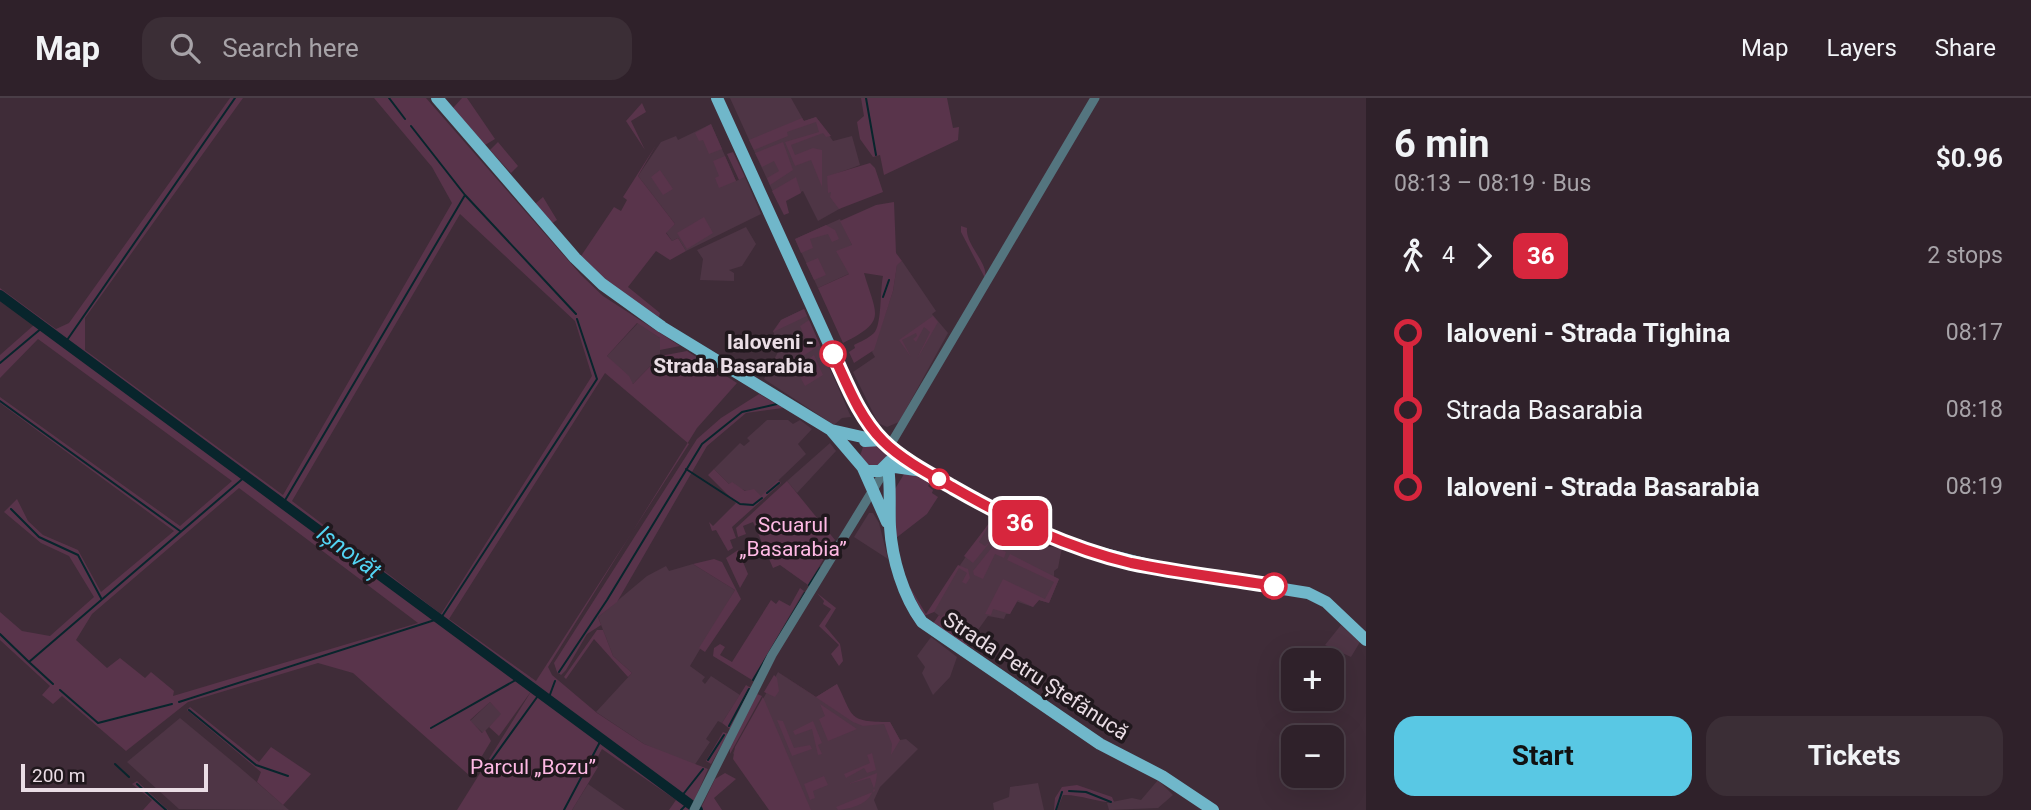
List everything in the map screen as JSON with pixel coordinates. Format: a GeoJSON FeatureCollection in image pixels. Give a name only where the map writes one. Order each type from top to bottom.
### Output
{"type":"FeatureCollection","features":[{"type":"Feature","properties":{"kind":"main road"},"geometry":{"type":"LineString","coordinates":[[437,98],[575,258],[602,284],[662,327],[831,430],[872,442],[1033,530],[1107,556],[1177,572],[1308,593],[1335,609],[1366,640]]}},
{"type":"Feature","properties":{"kind":"main road"},"geometry":{"type":"LineString","coordinates":[[717,98],[872,442],[891,455],[888,466]]}},
{"type":"Feature","properties":{"kind":"main road"},"geometry":{"type":"LineString","coordinates":[[859,410],[872,442]]}},
{"type":"Feature","properties":{"kind":"main road"},"geometry":{"type":"LineString","coordinates":[[831,430],[861,466],[876,472],[888,466],[926,472]]}},
{"type":"Feature","properties":{"kind":"main road"},"geometry":{"type":"LineString","coordinates":[[861,466],[857,455],[872,442]]}},
{"type":"Feature","properties":{"kind":"main road","name":"Strada Petru Ștefănucă"},"geometry":{"type":"LineString","coordinates":[[861,466],[890,532],[909,601],[930,630],[1100,744],[1162,776],[1213,810]]}},
{"type":"Feature","properties":{"kind":"main road","name":"Strada Petru Ștefănucă"},"geometry":{"type":"LineString","coordinates":[[888,466],[890,532]]}},
{"type":"Feature","properties":{"kind":"street"},"geometry":{"type":"LineString","coordinates":[[872,442],[895,441],[898,429],[1096,98]]}},
{"type":"Feature","properties":{"kind":"street"},"geometry":{"type":"LineString","coordinates":[[694,810],[772,655],[888,466]]}},
{"type":"Feature","properties":{"kind":"shaded area"},"geometry":{"type":"Polygon","coordinates":[[[730,98],[791,98],[804,121],[816,117],[833,141],[852,136],[860,165],[827,177],[841,208],[818,221],[803,191],[778,203],[730,98]]]}},
{"type":"Feature","properties":{"kind":"shaded area"},"geometry":{"type":"Polygon","coordinates":[[[711,124],[736,181],[745,177],[761,214],[686,251],[678,238],[672,241],[666,232],[675,224],[638,176],[661,142],[676,136],[678,140],[711,124]]]}},
{"type":"Feature","properties":{"kind":"shaded area"},"geometry":{"type":"Polygon","coordinates":[[[840,219],[852,245],[855,271],[818,288],[795,239],[840,219]]]}},
{"type":"Feature","properties":{"kind":"shaded area"},"geometry":{"type":"Polygon","coordinates":[[[746,227],[756,244],[742,266],[729,270],[734,273],[734,281],[700,280],[703,259],[697,250],[746,227]]]}},
{"type":"Feature","properties":{"kind":"shaded area"},"geometry":{"type":"Polygon","coordinates":[[[902,261],[936,311],[932,314],[948,333],[899,422],[887,427],[878,423],[853,372],[875,357],[872,352],[893,291],[897,264],[902,261]]]}},
{"type":"Feature","properties":{"kind":"shaded area"},"geometry":{"type":"Polygon","coordinates":[[[804,309],[851,417],[842,418],[834,425],[764,379],[780,348],[773,331],[781,320],[804,309]]]}},
{"type":"Feature","properties":{"kind":"shaded area"},"geometry":{"type":"Polygon","coordinates":[[[638,323],[660,338],[660,356],[633,384],[607,356],[638,323]]]}},
{"type":"Feature","properties":{"kind":"shaded area"},"geometry":{"type":"Polygon","coordinates":[[[767,420],[788,420],[793,424],[800,420],[812,429],[798,444],[806,454],[761,497],[729,484],[714,469],[740,443],[744,446],[750,441],[747,438],[767,420]]]}},
{"type":"Feature","properties":{"kind":"shaded area"},"geometry":{"type":"Polygon","coordinates":[[[830,443],[836,451],[797,493],[787,481],[830,443]]]}},
{"type":"Feature","properties":{"kind":"shaded area"},"geometry":{"type":"Polygon","coordinates":[[[869,513],[873,513],[879,523],[888,559],[854,537],[869,513]]]}},
{"type":"Feature","properties":{"kind":"shaded area"},"geometry":{"type":"Polygon","coordinates":[[[993,517],[1006,523],[1004,527],[1049,547],[1062,547],[1058,568],[1054,571],[1054,577],[1059,579],[1049,603],[1039,600],[1033,607],[1015,601],[1010,614],[1006,614],[1004,619],[988,616],[965,648],[941,617],[930,609],[993,517]]]}},
{"type":"Feature","properties":{"kind":"shaded area"},"geometry":{"type":"Polygon","coordinates":[[[693,564],[735,590],[690,666],[705,677],[702,681],[705,684],[711,676],[740,695],[722,723],[718,721],[706,739],[710,742],[694,766],[644,744],[596,712],[632,673],[613,656],[598,617],[647,576],[666,566],[669,571],[693,564]]]}},
{"type":"Feature","properties":{"kind":"shaded area"},"geometry":{"type":"Polygon","coordinates":[[[1341,625],[1360,642],[1351,657],[1344,654],[1344,648],[1325,645],[1341,625]]]}},
{"type":"Feature","properties":{"kind":"shaded area"},"geometry":{"type":"Polygon","coordinates":[[[931,637],[957,657],[950,677],[933,695],[922,673],[925,667],[917,656],[931,637]]]}},
{"type":"Feature","properties":{"kind":"shaded area"},"geometry":{"type":"Polygon","coordinates":[[[778,672],[816,697],[837,684],[845,708],[855,719],[864,722],[890,722],[900,740],[906,739],[918,749],[880,787],[874,800],[878,810],[770,810],[733,753],[778,672]]]}},
{"type":"Feature","properties":{"kind":"shaded area"},"geometry":{"type":"Polygon","coordinates":[[[490,702],[502,714],[483,733],[470,721],[490,702]]]}},
{"type":"Feature","properties":{"kind":"shaded area"},"geometry":{"type":"Polygon","coordinates":[[[180,718],[289,810],[179,809],[127,762],[180,718]]]}},
{"type":"Feature","properties":{"kind":"shaded area"},"geometry":{"type":"Polygon","coordinates":[[[1158,780],[1173,795],[1158,808],[1109,810],[1107,803],[1132,798],[1141,800],[1158,780]]]}},
{"type":"Feature","properties":{"kind":"shaded area"},"geometry":{"type":"Polygon","coordinates":[[[1038,783],[1044,810],[994,810],[993,803],[1009,797],[1010,787],[1038,783]]]}},
{"type":"Feature","properties":{"kind":"shaded area"},"geometry":{"type":"Polygon","coordinates":[[[588,784],[625,810],[572,810],[588,784]]]}},
{"type":"Feature","properties":{"kind":"green space","name":"Parcul „Bozu”"},"geometry":{"type":"Polygon","coordinates":[[[230,98],[243,98],[85,318],[85,350],[283,495],[452,203],[432,167],[374,98],[426,98],[581,275],[603,296],[680,346],[660,350],[660,338],[637,323],[607,356],[629,376],[633,384],[660,356],[687,351],[737,383],[697,428],[688,443],[605,373],[449,619],[536,681],[631,533],[548,667],[552,675],[597,713],[644,744],[708,769],[690,810],[669,810],[676,800],[602,749],[594,764],[598,767],[572,810],[457,810],[532,690],[499,736],[489,727],[501,714],[490,702],[470,720],[482,733],[485,730],[491,741],[470,776],[353,673],[318,663],[188,702],[126,751],[62,696],[53,704],[42,695],[50,686],[0,640],[0,612],[22,631],[50,636],[94,597],[69,556],[41,543],[4,512],[17,499],[28,521],[43,535],[78,550],[101,592],[174,531],[0,403],[0,397],[180,526],[232,481],[38,339],[0,378],[0,355],[34,325],[0,300],[0,288],[56,329],[69,323],[230,98]],[[460,214],[292,501],[441,614],[592,376],[575,321],[460,214]],[[239,488],[92,614],[76,640],[107,668],[120,658],[145,678],[151,672],[174,691],[173,696],[418,623],[239,488]]]}},
{"type":"Feature","properties":{"kind":"green space"},"geometry":{"type":"Polygon","coordinates":[[[462,98],[467,98],[495,139],[485,145],[453,108],[462,98]]]}},
{"type":"Feature","properties":{"kind":"green space"},"geometry":{"type":"Polygon","coordinates":[[[861,98],[947,98],[953,128],[959,127],[958,140],[884,175],[880,155],[873,157],[860,139],[857,122],[864,116],[861,98]]]}},
{"type":"Feature","properties":{"kind":"green space"},"geometry":{"type":"Polygon","coordinates":[[[642,103],[646,112],[631,121],[645,150],[626,121],[642,103]]]}},
{"type":"Feature","properties":{"kind":"green space"},"geometry":{"type":"Polygon","coordinates":[[[816,117],[831,136],[826,137],[823,133],[791,145],[795,155],[813,148],[822,150],[822,187],[811,160],[795,166],[785,142],[819,132],[816,122],[787,132],[788,136],[754,150],[749,140],[802,118],[804,121],[816,117]]]}},
{"type":"Feature","properties":{"kind":"green space"},"geometry":{"type":"Polygon","coordinates":[[[711,124],[722,149],[709,154],[703,140],[699,141],[695,133],[711,124]]]}},
{"type":"Feature","properties":{"kind":"green space"},"geometry":{"type":"Polygon","coordinates":[[[498,142],[518,166],[511,173],[490,150],[498,142]]]}},
{"type":"Feature","properties":{"kind":"green space"},"geometry":{"type":"Polygon","coordinates":[[[783,142],[793,170],[770,185],[767,178],[779,171],[774,161],[762,167],[755,153],[783,142]]]}},
{"type":"Feature","properties":{"kind":"green space"},"geometry":{"type":"Polygon","coordinates":[[[656,145],[638,176],[675,224],[666,233],[672,241],[678,238],[686,251],[670,260],[656,251],[628,287],[660,313],[659,317],[614,288],[581,256],[614,207],[621,211],[627,200],[623,197],[656,145]]]}},
{"type":"Feature","properties":{"kind":"green space"},"geometry":{"type":"Polygon","coordinates":[[[733,152],[745,177],[739,180],[727,154],[733,152]]]}},
{"type":"Feature","properties":{"kind":"green space"},"geometry":{"type":"Polygon","coordinates":[[[725,156],[736,181],[719,188],[715,178],[719,176],[713,161],[725,156]]]}},
{"type":"Feature","properties":{"kind":"green space"},"geometry":{"type":"Polygon","coordinates":[[[870,163],[875,168],[883,192],[839,209],[830,197],[831,192],[828,193],[827,176],[870,163]]]}},
{"type":"Feature","properties":{"kind":"green space"},"geometry":{"type":"Polygon","coordinates":[[[660,170],[673,189],[663,195],[651,177],[660,170]]]}},
{"type":"Feature","properties":{"kind":"green space"},"geometry":{"type":"Polygon","coordinates":[[[796,177],[801,193],[786,201],[789,213],[784,215],[772,191],[796,177]]]}},
{"type":"Feature","properties":{"kind":"green space"},"geometry":{"type":"Polygon","coordinates":[[[543,197],[557,220],[551,224],[535,204],[543,197]]]}},
{"type":"Feature","properties":{"kind":"green space"},"geometry":{"type":"Polygon","coordinates":[[[894,202],[896,253],[902,261],[897,265],[893,291],[874,350],[854,363],[849,352],[855,348],[854,345],[870,337],[877,329],[883,276],[864,273],[875,316],[867,329],[843,343],[818,288],[849,274],[836,251],[852,245],[840,221],[876,205],[894,202]]]}},
{"type":"Feature","properties":{"kind":"green space"},"geometry":{"type":"Polygon","coordinates":[[[704,217],[713,233],[687,249],[677,233],[704,217]]]}},
{"type":"Feature","properties":{"kind":"green space"},"geometry":{"type":"Polygon","coordinates":[[[826,225],[835,230],[839,239],[832,242],[828,234],[810,239],[813,248],[801,253],[795,239],[826,225]]]}},
{"type":"Feature","properties":{"kind":"green space"},"geometry":{"type":"Polygon","coordinates":[[[961,226],[967,228],[970,241],[984,266],[985,278],[961,232],[961,226]]]}},
{"type":"Feature","properties":{"kind":"green space"},"geometry":{"type":"Polygon","coordinates":[[[818,258],[826,275],[814,280],[806,263],[818,258]]]}},
{"type":"Feature","properties":{"kind":"green space"},"geometry":{"type":"Polygon","coordinates":[[[804,309],[807,316],[773,332],[781,320],[804,309]]]}},
{"type":"Feature","properties":{"kind":"green space"},"geometry":{"type":"Polygon","coordinates":[[[933,316],[938,322],[917,359],[930,332],[924,327],[916,342],[913,339],[917,336],[916,333],[902,340],[911,357],[899,340],[933,316]]]}},
{"type":"Feature","properties":{"kind":"green space"},"geometry":{"type":"Polygon","coordinates":[[[809,320],[820,345],[803,356],[788,343],[792,342],[795,348],[807,343],[800,326],[809,320]]]}},
{"type":"Feature","properties":{"kind":"green space"},"geometry":{"type":"Polygon","coordinates":[[[814,355],[823,375],[805,386],[799,375],[805,369],[801,364],[814,355]]]}},
{"type":"Feature","properties":{"kind":"green space"},"geometry":{"type":"Polygon","coordinates":[[[759,394],[783,408],[746,413],[707,446],[617,602],[598,617],[601,625],[587,634],[561,675],[554,663],[697,439],[721,418],[759,394]]]}},
{"type":"Feature","properties":{"kind":"green space"},"geometry":{"type":"Polygon","coordinates":[[[871,442],[886,449],[888,457],[872,470],[860,456],[863,447],[871,442]]]}},
{"type":"Feature","properties":{"kind":"green space"},"geometry":{"type":"Polygon","coordinates":[[[714,469],[729,484],[732,482],[745,491],[754,489],[761,496],[778,480],[781,483],[732,527],[736,538],[730,540],[733,548],[728,551],[716,530],[712,531],[709,522],[713,526],[736,503],[708,475],[714,469]]]}},
{"type":"Feature","properties":{"kind":"green space"},"geometry":{"type":"Polygon","coordinates":[[[904,474],[916,474],[930,483],[928,486],[933,490],[932,493],[938,497],[927,514],[896,538],[895,489],[904,474]]]}},
{"type":"Feature","properties":{"kind":"green space","name":"Scuarul „Basarabia”"},"geometry":{"type":"Polygon","coordinates":[[[787,481],[835,540],[808,585],[780,565],[773,568],[753,522],[743,526],[746,534],[738,537],[736,528],[787,481]]]}},
{"type":"Feature","properties":{"kind":"green space"},"geometry":{"type":"Polygon","coordinates":[[[994,517],[979,542],[985,546],[991,541],[973,563],[964,556],[994,517]]]}},
{"type":"Feature","properties":{"kind":"green space"},"geometry":{"type":"Polygon","coordinates":[[[993,546],[1006,552],[1004,558],[995,554],[983,579],[974,575],[973,571],[993,546]]]}},
{"type":"Feature","properties":{"kind":"green space"},"geometry":{"type":"Polygon","coordinates":[[[738,550],[748,574],[740,588],[726,558],[738,550]]]}},
{"type":"Feature","properties":{"kind":"green space"},"geometry":{"type":"Polygon","coordinates":[[[1010,554],[1059,579],[1049,603],[1039,600],[1033,607],[1018,600],[1010,614],[993,609],[991,615],[985,614],[1003,579],[1045,599],[1054,582],[1007,560],[1010,554]]]}},
{"type":"Feature","properties":{"kind":"green space"},"geometry":{"type":"Polygon","coordinates":[[[714,559],[722,562],[741,599],[705,652],[699,648],[735,590],[693,564],[714,559]]]}},
{"type":"Feature","properties":{"kind":"green space"},"geometry":{"type":"Polygon","coordinates":[[[958,565],[968,569],[970,578],[966,584],[962,582],[967,573],[959,568],[934,612],[924,616],[907,582],[926,614],[958,565]]]}},
{"type":"Feature","properties":{"kind":"green space"},"geometry":{"type":"Polygon","coordinates":[[[800,588],[804,591],[752,680],[713,656],[714,648],[720,644],[725,647],[720,655],[732,662],[771,600],[776,604],[779,600],[790,606],[800,588]]]}},
{"type":"Feature","properties":{"kind":"green space"},"geometry":{"type":"Polygon","coordinates":[[[817,593],[836,608],[825,626],[840,644],[843,661],[839,666],[831,654],[839,645],[819,626],[831,609],[823,604],[824,601],[817,593]]]}},
{"type":"Feature","properties":{"kind":"green space"},"geometry":{"type":"Polygon","coordinates":[[[945,613],[974,633],[965,648],[932,625],[939,615],[941,617],[945,613]]]}},
{"type":"Feature","properties":{"kind":"green space"},"geometry":{"type":"Polygon","coordinates":[[[597,630],[603,630],[613,656],[632,673],[628,677],[594,639],[566,679],[564,677],[597,630]]]}},
{"type":"Feature","properties":{"kind":"green space"},"geometry":{"type":"Polygon","coordinates":[[[778,672],[816,697],[837,684],[850,711],[859,719],[890,722],[900,740],[891,755],[892,744],[884,724],[863,726],[853,722],[778,672]]]}},
{"type":"Feature","properties":{"kind":"green space"},"geometry":{"type":"Polygon","coordinates":[[[774,675],[779,691],[775,697],[764,692],[774,675]]]}},
{"type":"Feature","properties":{"kind":"green space"},"geometry":{"type":"Polygon","coordinates":[[[746,685],[751,688],[730,729],[722,723],[746,685]]]}},
{"type":"Feature","properties":{"kind":"green space"},"geometry":{"type":"Polygon","coordinates":[[[757,694],[762,696],[730,754],[730,745],[757,694]]]}},
{"type":"Feature","properties":{"kind":"green space"},"geometry":{"type":"Polygon","coordinates":[[[763,697],[811,810],[769,810],[733,759],[735,747],[763,697]]]}},
{"type":"Feature","properties":{"kind":"green space"},"geometry":{"type":"Polygon","coordinates":[[[820,704],[857,729],[828,741],[819,719],[825,716],[820,704]]]}},
{"type":"Feature","properties":{"kind":"green space"},"geometry":{"type":"Polygon","coordinates":[[[190,707],[259,762],[271,747],[311,774],[283,805],[257,782],[261,772],[187,710],[190,707]]]}},
{"type":"Feature","properties":{"kind":"green space"},"geometry":{"type":"Polygon","coordinates":[[[777,720],[783,721],[794,748],[810,745],[812,749],[792,756],[777,720]]]}},
{"type":"Feature","properties":{"kind":"green space"},"geometry":{"type":"Polygon","coordinates":[[[813,721],[822,743],[818,745],[822,754],[818,755],[812,729],[795,735],[793,731],[813,721]]]}},
{"type":"Feature","properties":{"kind":"green space"},"geometry":{"type":"Polygon","coordinates":[[[723,732],[728,734],[711,764],[706,761],[723,732]]]}},
{"type":"Feature","properties":{"kind":"green space"},"geometry":{"type":"Polygon","coordinates":[[[872,753],[876,770],[867,773],[864,768],[846,778],[844,774],[870,763],[867,755],[872,753]]]}},
{"type":"Feature","properties":{"kind":"green space"},"geometry":{"type":"Polygon","coordinates":[[[725,773],[736,779],[714,798],[722,810],[700,810],[715,779],[725,773]]]}},
{"type":"Feature","properties":{"kind":"green space"},"geometry":{"type":"Polygon","coordinates":[[[877,773],[874,788],[870,778],[848,784],[877,773]]]}},
{"type":"Feature","properties":{"kind":"green space"},"geometry":{"type":"Polygon","coordinates":[[[824,776],[828,785],[813,791],[815,798],[810,800],[804,784],[824,776]]]}},
{"type":"Feature","properties":{"kind":"green space"},"geometry":{"type":"Polygon","coordinates":[[[137,781],[168,810],[143,810],[152,800],[132,784],[137,781]]]}},
{"type":"Feature","properties":{"kind":"green space"},"geometry":{"type":"Polygon","coordinates":[[[1077,785],[1112,797],[1114,802],[1063,795],[1057,810],[1054,810],[1055,798],[1062,787],[1077,785]]]}},
{"type":"Feature","properties":{"kind":"green space"},"geometry":{"type":"Polygon","coordinates":[[[872,792],[855,807],[838,810],[836,807],[872,792]]]}},
{"type":"Feature","properties":{"kind":"waterway"},"geometry":{"type":"LineString","coordinates":[[65,343],[235,98]]}},
{"type":"Feature","properties":{"kind":"waterway"},"geometry":{"type":"LineString","coordinates":[[389,98],[405,119]]}},
{"type":"Feature","properties":{"kind":"waterway"},"geometry":{"type":"LineString","coordinates":[[866,98],[876,155]]}},
{"type":"Feature","properties":{"kind":"waterway"},"geometry":{"type":"LineString","coordinates":[[411,126],[465,195],[576,314]]}},
{"type":"Feature","properties":{"kind":"waterway"},"geometry":{"type":"LineString","coordinates":[[284,502],[465,195]]}},
{"type":"Feature","properties":{"kind":"waterway"},"geometry":{"type":"LineString","coordinates":[[883,297],[889,280]]}},
{"type":"Feature","properties":{"kind":"waterway","name":"Ișnovăț"},"geometry":{"type":"LineString","coordinates":[[0,295],[698,810]]}},
{"type":"Feature","properties":{"kind":"waterway"},"geometry":{"type":"LineString","coordinates":[[179,702],[441,618],[597,379],[577,319]]}},
{"type":"Feature","properties":{"kind":"waterway"},"geometry":{"type":"LineString","coordinates":[[0,363],[43,327]]}},
{"type":"Feature","properties":{"kind":"waterway"},"geometry":{"type":"LineString","coordinates":[[0,401],[180,531]]}},
{"type":"Feature","properties":{"kind":"waterway"},"geometry":{"type":"LineString","coordinates":[[559,672],[607,600],[702,444],[742,412],[777,404]]}},
{"type":"Feature","properties":{"kind":"waterway"},"geometry":{"type":"LineString","coordinates":[[686,469],[740,504],[753,505],[762,498]]}},
{"type":"Feature","properties":{"kind":"waterway"},"geometry":{"type":"LineString","coordinates":[[0,634],[29,662],[247,475]]}},
{"type":"Feature","properties":{"kind":"waterway"},"geometry":{"type":"LineString","coordinates":[[767,493],[779,483]]}},
{"type":"Feature","properties":{"kind":"waterway"},"geometry":{"type":"LineString","coordinates":[[11,509],[39,537],[78,555],[101,598]]}},
{"type":"Feature","properties":{"kind":"waterway"},"geometry":{"type":"LineString","coordinates":[[809,585],[820,568]]}},
{"type":"Feature","properties":{"kind":"waterway"},"geometry":{"type":"LineString","coordinates":[[753,680],[805,593]]}},
{"type":"Feature","properties":{"kind":"waterway"},"geometry":{"type":"LineString","coordinates":[[29,662],[53,684]]}},
{"type":"Feature","properties":{"kind":"waterway"},"geometry":{"type":"LineString","coordinates":[[431,728],[521,677]]}},
{"type":"Feature","properties":{"kind":"waterway"},"geometry":{"type":"LineString","coordinates":[[548,700],[555,681]]}},
{"type":"Feature","properties":{"kind":"waterway"},"geometry":{"type":"LineString","coordinates":[[729,726],[749,689]]}},
{"type":"Feature","properties":{"kind":"waterway"},"geometry":{"type":"LineString","coordinates":[[60,690],[98,723],[172,704]]}},
{"type":"Feature","properties":{"kind":"waterway"},"geometry":{"type":"LineString","coordinates":[[488,765],[540,693]]}},
{"type":"Feature","properties":{"kind":"waterway"},"geometry":{"type":"LineString","coordinates":[[189,710],[256,765],[288,776]]}},
{"type":"Feature","properties":{"kind":"waterway"},"geometry":{"type":"LineString","coordinates":[[708,760],[724,735]]}},
{"type":"Feature","properties":{"kind":"waterway"},"geometry":{"type":"LineString","coordinates":[[564,810],[601,740]]}},
{"type":"Feature","properties":{"kind":"waterway"},"geometry":{"type":"LineString","coordinates":[[115,764],[129,777]]}},
{"type":"Feature","properties":{"kind":"waterway"},"geometry":{"type":"LineString","coordinates":[[681,797],[703,769]]}},
{"type":"Feature","properties":{"kind":"waterway"},"geometry":{"type":"LineString","coordinates":[[137,784],[166,810]]}},
{"type":"Feature","properties":{"kind":"waterway"},"geometry":{"type":"LineString","coordinates":[[1069,791],[1086,792],[1111,802]]}},
{"type":"Feature","properties":{"kind":"waterway"},"geometry":{"type":"LineString","coordinates":[[1056,810],[1062,792]]}},
{"type":"Feature","properties":{"kind":"waterway"},"geometry":{"type":"LineString","coordinates":[[681,810],[688,803]]}},
{"type":"Feature","properties":{"kind":"bus line","name":"36"},"geometry":{"type":"LineString","coordinates":[[833,354],[859,410],[881,440],[926,472],[985,506],[1033,530],[1107,556],[1177,572],[1274,586]]}},
{"type":"Feature","properties":{"kind":"place","name":"Ialoveni - Strada Basarabia"},"geometry":{"type":"Point","coordinates":[833,354]}}]}
